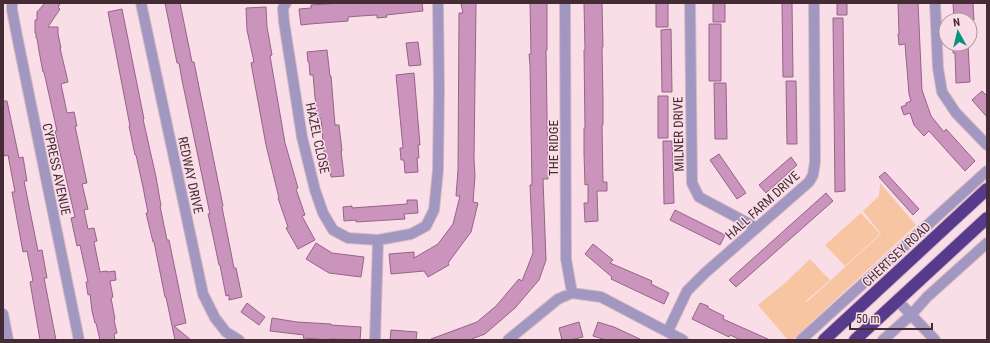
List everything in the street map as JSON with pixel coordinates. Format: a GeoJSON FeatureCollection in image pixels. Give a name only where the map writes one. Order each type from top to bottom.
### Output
{"type":"FeatureCollection","features":[{"type":"Feature","properties":{"kind":"highway","name":"CHERTSEY ROAD"},"geometry":{"type":"LineString","coordinates":[[824,340],[987,189]]}},
{"type":"Feature","properties":{"kind":"highway"},"geometry":{"type":"LineString","coordinates":[[855,340],[987,218]]}},
{"type":"Feature","properties":{"kind":"street","name":"CYPRESS AVENUE"},"geometry":{"type":"LineString","coordinates":[[12,3],[18,41],[79,340]]}},
{"type":"Feature","properties":{"kind":"street","name":"REDWAY DRIVE"},"geometry":{"type":"LineString","coordinates":[[141,3],[203,294],[223,336],[239,340]]}},
{"type":"Feature","properties":{"kind":"street","name":"HAZEL CLOSE"},"geometry":{"type":"LineString","coordinates":[[286,3],[283,8],[284,22],[302,137],[315,190],[323,213],[333,230],[348,238],[378,240],[411,234],[426,226],[434,210],[438,170],[440,90],[438,3]]}},
{"type":"Feature","properties":{"kind":"street","name":"THE RIDGE"},"geometry":{"type":"LineString","coordinates":[[565,3],[566,259],[572,293]]}},
{"type":"Feature","properties":{"kind":"street","name":"MILNER DRIVE"},"geometry":{"type":"LineString","coordinates":[[690,3],[692,182],[699,197],[757,228]]}},
{"type":"Feature","properties":{"kind":"street","name":"HALL FARM DRIVE"},"geometry":{"type":"LineString","coordinates":[[668,331],[687,291],[705,273],[810,182],[813,175],[815,162],[814,3]]}},
{"type":"Feature","properties":{"kind":"street"},"geometry":{"type":"LineString","coordinates":[[936,3],[938,68],[942,92],[956,113],[987,145]]}},
{"type":"Feature","properties":{"kind":"street"},"geometry":{"type":"LineString","coordinates":[[801,340],[987,171]]}},
{"type":"Feature","properties":{"kind":"street"},"geometry":{"type":"LineString","coordinates":[[375,340],[378,240]]}},
{"type":"Feature","properties":{"kind":"street"},"geometry":{"type":"LineString","coordinates":[[883,340],[912,314],[927,296],[987,243]]}},
{"type":"Feature","properties":{"kind":"street"},"geometry":{"type":"LineString","coordinates":[[508,340],[558,299],[572,293],[601,297],[683,340]]}},
{"type":"Feature","properties":{"kind":"street"},"geometry":{"type":"LineString","coordinates":[[897,300],[912,314],[935,340]]}},
{"type":"Feature","properties":{"kind":"street"},"geometry":{"type":"LineString","coordinates":[[3,314],[8,340]]}},
{"type":"Feature","properties":{"kind":"shaded area"},"geometry":{"type":"Polygon","coordinates":[[[880,183],[916,225],[792,340],[788,340],[758,305],[785,283],[810,259],[830,280],[806,301],[807,302],[881,234],[863,211],[879,196],[880,183]]]}},
{"type":"Feature","properties":{"kind":"shaded area"},"geometry":{"type":"Polygon","coordinates":[[[861,213],[880,234],[845,266],[825,245],[861,213]]]}},
{"type":"Feature","properties":{"kind":"building"},"geometry":{"type":"Polygon","coordinates":[[[45,3],[61,3],[58,7],[60,9],[48,27],[58,27],[60,48],[68,82],[61,84],[67,113],[74,112],[77,126],[75,126],[87,183],[82,184],[88,209],[84,210],[88,229],[94,228],[97,241],[94,242],[100,272],[115,271],[116,280],[110,281],[113,297],[111,298],[117,333],[114,334],[115,340],[100,340],[92,311],[90,294],[88,295],[86,282],[88,282],[80,245],[77,246],[71,218],[75,217],[55,131],[57,131],[35,33],[35,20],[37,20],[37,12],[45,3]]]}},
{"type":"Feature","properties":{"kind":"building"},"geometry":{"type":"Polygon","coordinates":[[[165,3],[180,3],[192,62],[194,62],[234,268],[236,268],[242,297],[229,300],[229,295],[226,296],[208,214],[210,214],[179,63],[177,63],[165,3]]]}},
{"type":"Feature","properties":{"kind":"building"},"geometry":{"type":"Polygon","coordinates":[[[340,3],[422,3],[423,11],[386,15],[387,17],[377,18],[377,15],[348,17],[348,21],[301,25],[299,9],[311,8],[311,5],[340,3]]]}},
{"type":"Feature","properties":{"kind":"building"},"geometry":{"type":"Polygon","coordinates":[[[476,3],[475,176],[473,202],[478,203],[471,232],[448,263],[449,265],[428,277],[424,271],[391,274],[389,254],[414,252],[414,258],[438,244],[453,224],[460,196],[456,196],[458,170],[459,13],[463,13],[461,4],[476,3]]]}},
{"type":"Feature","properties":{"kind":"building"},"geometry":{"type":"Polygon","coordinates":[[[530,3],[547,3],[546,50],[548,179],[543,179],[546,260],[539,280],[515,308],[485,334],[469,340],[431,340],[477,322],[496,306],[519,279],[522,281],[533,253],[530,185],[532,185],[529,54],[531,54],[530,3]]]}},
{"type":"Feature","properties":{"kind":"building"},"geometry":{"type":"Polygon","coordinates":[[[584,3],[602,3],[603,182],[607,182],[607,191],[597,191],[598,221],[585,222],[584,203],[588,203],[588,184],[585,185],[584,154],[584,3]]]}},
{"type":"Feature","properties":{"kind":"building"},"geometry":{"type":"Polygon","coordinates":[[[656,3],[668,3],[668,27],[656,27],[656,3]]]}},
{"type":"Feature","properties":{"kind":"building"},"geometry":{"type":"Polygon","coordinates":[[[713,3],[725,3],[725,22],[713,22],[713,3]]]}},
{"type":"Feature","properties":{"kind":"building"},"geometry":{"type":"Polygon","coordinates":[[[782,3],[792,3],[793,77],[783,77],[782,3]]]}},
{"type":"Feature","properties":{"kind":"building"},"geometry":{"type":"Polygon","coordinates":[[[837,3],[847,3],[847,15],[837,15],[837,3]]]}},
{"type":"Feature","properties":{"kind":"building"},"geometry":{"type":"Polygon","coordinates":[[[898,3],[918,3],[922,90],[931,116],[944,132],[946,129],[975,161],[965,171],[929,131],[924,136],[914,125],[910,113],[904,115],[901,107],[911,101],[909,94],[905,44],[899,45],[898,3]]]}},
{"type":"Feature","properties":{"kind":"building"},"geometry":{"type":"Polygon","coordinates":[[[953,3],[973,3],[974,12],[954,12],[953,3]]]}},
{"type":"Feature","properties":{"kind":"building"},"geometry":{"type":"Polygon","coordinates":[[[266,7],[267,27],[272,55],[270,56],[285,143],[298,188],[296,189],[305,215],[302,216],[315,240],[298,249],[286,228],[288,227],[278,198],[266,145],[251,63],[254,62],[247,30],[246,8],[266,7]]]}},
{"type":"Feature","properties":{"kind":"building"},"geometry":{"type":"Polygon","coordinates":[[[122,9],[143,119],[156,177],[160,206],[167,240],[169,240],[186,323],[174,326],[191,340],[175,340],[154,242],[146,213],[148,213],[129,126],[108,12],[122,9]]]}},
{"type":"Feature","properties":{"kind":"building"},"geometry":{"type":"Polygon","coordinates":[[[833,18],[843,18],[845,191],[835,192],[833,18]]]}},
{"type":"Feature","properties":{"kind":"building"},"geometry":{"type":"Polygon","coordinates":[[[709,24],[721,24],[721,81],[709,81],[709,24]]]}},
{"type":"Feature","properties":{"kind":"building"},"geometry":{"type":"Polygon","coordinates":[[[671,29],[672,92],[662,92],[661,30],[671,29]]]}},
{"type":"Feature","properties":{"kind":"building"},"geometry":{"type":"Polygon","coordinates":[[[418,42],[421,65],[409,66],[406,43],[418,42]]]}},
{"type":"Feature","properties":{"kind":"building"},"geometry":{"type":"Polygon","coordinates":[[[327,50],[331,76],[335,125],[339,125],[344,176],[331,177],[329,164],[327,165],[326,153],[324,153],[321,118],[317,119],[313,75],[310,75],[308,62],[307,52],[327,50]]]}},
{"type":"Feature","properties":{"kind":"building"},"geometry":{"type":"Polygon","coordinates":[[[968,52],[970,82],[956,83],[955,53],[953,53],[968,52]]]}},
{"type":"Feature","properties":{"kind":"building"},"geometry":{"type":"Polygon","coordinates":[[[414,73],[420,145],[418,145],[419,158],[417,158],[418,172],[405,173],[404,160],[401,160],[400,148],[403,148],[396,75],[414,73]]]}},
{"type":"Feature","properties":{"kind":"building"},"geometry":{"type":"Polygon","coordinates":[[[786,81],[796,81],[797,144],[787,144],[786,81]]]}},
{"type":"Feature","properties":{"kind":"building"},"geometry":{"type":"Polygon","coordinates":[[[714,83],[726,83],[727,139],[715,139],[714,83]]]}},
{"type":"Feature","properties":{"kind":"building"},"geometry":{"type":"Polygon","coordinates":[[[982,91],[987,96],[987,117],[972,100],[982,91]]]}},
{"type":"Feature","properties":{"kind":"building"},"geometry":{"type":"Polygon","coordinates":[[[658,96],[668,96],[668,138],[658,138],[658,96]]]}},
{"type":"Feature","properties":{"kind":"building"},"geometry":{"type":"Polygon","coordinates":[[[3,101],[7,101],[19,158],[23,157],[27,181],[24,181],[38,251],[42,250],[47,278],[44,278],[56,340],[40,340],[30,282],[33,281],[27,251],[23,252],[12,192],[15,192],[8,155],[4,156],[3,150],[3,101]]]}},
{"type":"Feature","properties":{"kind":"building"},"geometry":{"type":"Polygon","coordinates":[[[663,141],[672,141],[674,203],[664,204],[663,141]]]}},
{"type":"Feature","properties":{"kind":"building"},"geometry":{"type":"Polygon","coordinates":[[[719,154],[746,193],[737,199],[710,160],[719,154]]]}},
{"type":"Feature","properties":{"kind":"building"},"geometry":{"type":"Polygon","coordinates":[[[791,157],[797,165],[766,193],[759,185],[791,157]]]}},
{"type":"Feature","properties":{"kind":"building"},"geometry":{"type":"Polygon","coordinates":[[[885,172],[919,209],[913,215],[879,177],[885,172]]]}},
{"type":"Feature","properties":{"kind":"building"},"geometry":{"type":"Polygon","coordinates":[[[826,193],[833,201],[736,287],[729,280],[826,193]]]}},
{"type":"Feature","properties":{"kind":"building"},"geometry":{"type":"Polygon","coordinates":[[[407,200],[417,200],[418,213],[404,214],[405,219],[356,222],[356,220],[344,221],[343,207],[352,206],[352,208],[407,204],[407,200]]]}},
{"type":"Feature","properties":{"kind":"building"},"geometry":{"type":"Polygon","coordinates":[[[675,210],[725,235],[720,245],[670,220],[675,210]]]}},
{"type":"Feature","properties":{"kind":"building"},"geometry":{"type":"Polygon","coordinates":[[[316,243],[332,253],[364,257],[361,277],[329,273],[306,259],[316,243]]]}},
{"type":"Feature","properties":{"kind":"building"},"geometry":{"type":"Polygon","coordinates":[[[593,244],[613,260],[610,263],[652,281],[651,284],[669,293],[664,304],[611,279],[612,277],[585,254],[593,244]]]}},
{"type":"Feature","properties":{"kind":"building"},"geometry":{"type":"Polygon","coordinates":[[[247,303],[265,317],[259,325],[241,312],[247,303]]]}},
{"type":"Feature","properties":{"kind":"building"},"geometry":{"type":"Polygon","coordinates":[[[700,303],[724,316],[723,319],[770,340],[741,340],[730,335],[729,337],[692,319],[700,303]]]}},
{"type":"Feature","properties":{"kind":"building"},"geometry":{"type":"Polygon","coordinates":[[[272,318],[297,322],[361,327],[360,340],[303,338],[304,335],[270,331],[272,318]]]}},
{"type":"Feature","properties":{"kind":"building"},"geometry":{"type":"Polygon","coordinates":[[[579,322],[583,337],[562,340],[559,328],[579,322]]]}},
{"type":"Feature","properties":{"kind":"building"},"geometry":{"type":"Polygon","coordinates":[[[598,322],[614,327],[642,340],[606,340],[593,336],[598,322]]]}},
{"type":"Feature","properties":{"kind":"building"},"geometry":{"type":"Polygon","coordinates":[[[391,330],[417,332],[416,340],[390,340],[391,330]]]}}]}
